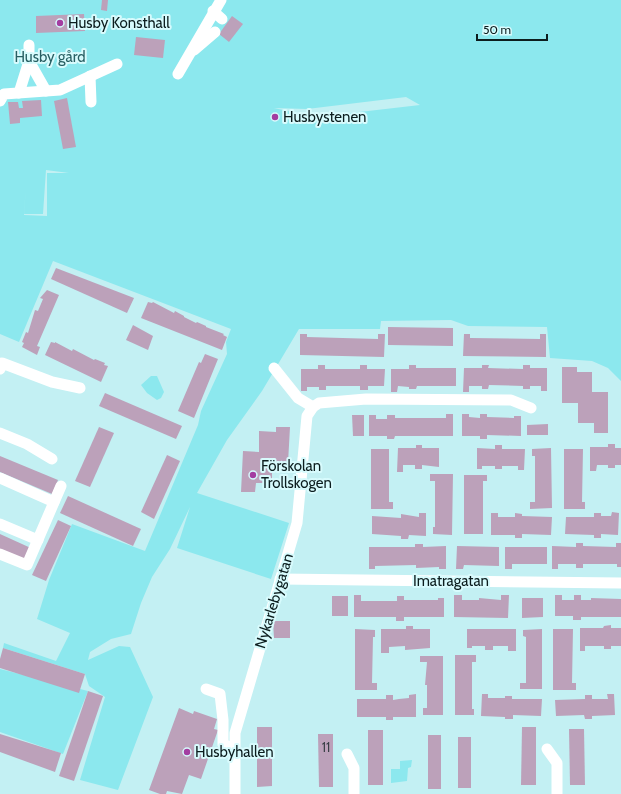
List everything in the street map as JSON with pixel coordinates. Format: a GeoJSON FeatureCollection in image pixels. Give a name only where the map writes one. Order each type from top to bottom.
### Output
{"type":"FeatureCollection","features":[{"type":"Feature","properties":{"kind":"street"},"geometry":{"type":"LineString","coordinates":[[178,74],[213,11],[221,0]]}},
{"type":"Feature","properties":{"kind":"street"},"geometry":{"type":"LineString","coordinates":[[213,11],[222,19]]}},
{"type":"Feature","properties":{"kind":"street"},"geometry":{"type":"LineString","coordinates":[[189,55],[215,32]]}},
{"type":"Feature","properties":{"kind":"street"},"geometry":{"type":"LineString","coordinates":[[19,93],[29,61],[30,45]]}},
{"type":"Feature","properties":{"kind":"street"},"geometry":{"type":"LineString","coordinates":[[29,61],[46,91]]}},
{"type":"Feature","properties":{"kind":"street"},"geometry":{"type":"LineString","coordinates":[[0,101],[4,94],[60,90],[117,64]]}},
{"type":"Feature","properties":{"kind":"street"},"geometry":{"type":"LineString","coordinates":[[90,76],[91,102]]}},
{"type":"Feature","properties":{"kind":"street"},"geometry":{"type":"LineString","coordinates":[[0,369],[2,363],[52,382],[80,388]]}},
{"type":"Feature","properties":{"kind":"street"},"geometry":{"type":"LineString","coordinates":[[274,368],[298,398],[313,407],[319,403],[347,400],[388,399],[511,400],[531,408]]}},
{"type":"Feature","properties":{"kind":"street","name":"Nykarlebygatan"},"geometry":{"type":"LineString","coordinates":[[235,794],[235,733],[297,523],[307,416],[313,407]]}},
{"type":"Feature","properties":{"kind":"street"},"geometry":{"type":"LineString","coordinates":[[0,433],[27,444],[52,459]]}},
{"type":"Feature","properties":{"kind":"street"},"geometry":{"type":"LineString","coordinates":[[0,478],[54,502]]}},
{"type":"Feature","properties":{"kind":"street"},"geometry":{"type":"LineString","coordinates":[[0,554],[27,565],[61,486]]}},
{"type":"Feature","properties":{"kind":"street"},"geometry":{"type":"LineString","coordinates":[[0,524],[38,540]]}},
{"type":"Feature","properties":{"kind":"street","name":"Imatragatan"},"geometry":{"type":"LineString","coordinates":[[280,579],[621,583]]}},
{"type":"Feature","properties":{"kind":"street"},"geometry":{"type":"LineString","coordinates":[[206,689],[220,694],[223,720],[223,744],[234,749]]}},
{"type":"Feature","properties":{"kind":"street"},"geometry":{"type":"LineString","coordinates":[[547,749],[557,763],[557,794]]}},
{"type":"Feature","properties":{"kind":"street"},"geometry":{"type":"LineString","coordinates":[[347,754],[354,768],[354,794]]}},
{"type":"Feature","properties":{"kind":"green space"},"geometry":{"type":"Polygon","coordinates":[[[0,0],[621,0],[621,381],[608,368],[592,361],[550,358],[547,327],[468,326],[451,320],[381,321],[380,329],[299,329],[262,391],[227,440],[197,493],[289,523],[271,579],[177,548],[190,507],[170,549],[152,577],[141,603],[131,634],[111,639],[90,652],[88,660],[119,646],[130,647],[153,697],[118,790],[80,780],[105,697],[89,686],[85,674],[3,648],[4,643],[56,661],[70,633],[37,619],[49,580],[72,524],[145,551],[198,425],[201,411],[227,354],[226,342],[231,329],[53,261],[19,342],[0,334],[0,0]],[[406,97],[307,109],[274,108],[316,117],[420,105],[406,97]],[[46,170],[43,214],[24,215],[47,216],[47,173],[69,173],[46,170]]]}},
{"type":"Feature","properties":{"kind":"green space"},"geometry":{"type":"Polygon","coordinates":[[[151,376],[157,376],[164,392],[161,398],[157,400],[147,393],[141,385],[151,376]]]}},
{"type":"Feature","properties":{"kind":"green space"},"geometry":{"type":"Polygon","coordinates":[[[0,669],[88,691],[63,754],[0,732],[0,669]]]}},
{"type":"Feature","properties":{"kind":"green space"},"geometry":{"type":"Polygon","coordinates":[[[412,760],[411,767],[408,768],[407,781],[391,783],[391,769],[400,769],[400,761],[412,760]]]}},
{"type":"Feature","properties":{"kind":"building"},"geometry":{"type":"Polygon","coordinates":[[[102,0],[108,0],[107,11],[101,10],[102,0]]]}},
{"type":"Feature","properties":{"kind":"building","name":"Husby Konsthall"},"geometry":{"type":"Polygon","coordinates":[[[84,14],[85,31],[36,33],[36,16],[84,14]]]}},
{"type":"Feature","properties":{"kind":"building"},"geometry":{"type":"Polygon","coordinates":[[[232,16],[243,24],[229,42],[219,34],[232,16]]]}},
{"type":"Feature","properties":{"kind":"building"},"geometry":{"type":"Polygon","coordinates":[[[136,37],[165,40],[163,58],[134,55],[136,37]]]}},
{"type":"Feature","properties":{"kind":"building"},"geometry":{"type":"Polygon","coordinates":[[[67,98],[76,147],[63,149],[54,101],[67,98]]]}},
{"type":"Feature","properties":{"kind":"building","name":"Husby gård"},"geometry":{"type":"Polygon","coordinates":[[[41,100],[42,116],[20,118],[20,123],[10,124],[8,102],[18,102],[19,108],[23,108],[22,101],[41,100]]]}},
{"type":"Feature","properties":{"kind":"building"},"geometry":{"type":"Polygon","coordinates":[[[56,268],[134,298],[127,313],[51,279],[56,268]]]}},
{"type":"Feature","properties":{"kind":"building"},"geometry":{"type":"Polygon","coordinates":[[[47,290],[59,295],[37,346],[40,347],[37,355],[22,347],[24,343],[22,342],[26,332],[28,333],[35,310],[38,311],[43,299],[40,298],[47,290]]]}},
{"type":"Feature","properties":{"kind":"building"},"geometry":{"type":"Polygon","coordinates":[[[148,302],[153,302],[174,313],[175,311],[196,323],[197,322],[224,334],[223,335],[227,337],[222,350],[141,318],[148,302]]]}},
{"type":"Feature","properties":{"kind":"building"},"geometry":{"type":"Polygon","coordinates":[[[133,325],[153,336],[148,350],[126,340],[133,325]]]}},
{"type":"Feature","properties":{"kind":"building"},"geometry":{"type":"Polygon","coordinates":[[[388,327],[453,328],[453,346],[388,345],[388,327]]]}},
{"type":"Feature","properties":{"kind":"building"},"geometry":{"type":"Polygon","coordinates":[[[300,334],[307,334],[307,337],[378,339],[378,334],[385,334],[384,357],[300,355],[300,334]]]}},
{"type":"Feature","properties":{"kind":"building"},"geometry":{"type":"Polygon","coordinates":[[[464,334],[470,334],[470,338],[540,339],[540,334],[546,334],[546,357],[463,356],[464,334]]]}},
{"type":"Feature","properties":{"kind":"building"},"geometry":{"type":"Polygon","coordinates":[[[51,342],[55,342],[72,351],[73,349],[94,360],[95,359],[105,363],[104,365],[108,366],[101,382],[45,355],[51,342]]]}},
{"type":"Feature","properties":{"kind":"building"},"geometry":{"type":"Polygon","coordinates":[[[205,354],[218,359],[194,418],[178,411],[199,362],[201,363],[205,354]]]}},
{"type":"Feature","properties":{"kind":"building"},"geometry":{"type":"Polygon","coordinates":[[[318,365],[325,365],[325,369],[360,369],[360,365],[367,365],[367,369],[385,369],[384,386],[368,386],[368,390],[360,390],[360,386],[326,386],[326,390],[319,390],[319,387],[307,387],[307,391],[301,391],[301,369],[318,369],[318,365]]]}},
{"type":"Feature","properties":{"kind":"building"},"geometry":{"type":"Polygon","coordinates":[[[409,365],[416,365],[416,368],[456,368],[456,386],[417,386],[416,389],[409,389],[409,387],[398,386],[397,392],[391,392],[391,369],[409,369],[409,365]]]}},
{"type":"Feature","properties":{"kind":"building"},"geometry":{"type":"Polygon","coordinates":[[[482,365],[489,365],[488,368],[523,369],[523,365],[530,365],[530,368],[547,368],[547,391],[541,391],[541,386],[530,386],[530,389],[523,389],[523,386],[489,385],[488,389],[482,389],[482,386],[469,386],[469,392],[463,392],[464,368],[482,368],[482,365]]]}},
{"type":"Feature","properties":{"kind":"building"},"geometry":{"type":"Polygon","coordinates":[[[562,367],[577,367],[577,372],[592,372],[592,392],[608,392],[608,433],[594,433],[594,423],[578,423],[578,403],[562,403],[562,367]]]}},
{"type":"Feature","properties":{"kind":"building"},"geometry":{"type":"Polygon","coordinates":[[[105,393],[182,426],[176,439],[99,406],[105,393]]]}},
{"type":"Feature","properties":{"kind":"building"},"geometry":{"type":"Polygon","coordinates":[[[446,414],[453,414],[453,436],[395,436],[394,439],[387,439],[387,436],[369,436],[369,415],[376,415],[376,419],[387,419],[387,415],[395,415],[395,418],[446,418],[446,414]]]}},
{"type":"Feature","properties":{"kind":"building"},"geometry":{"type":"Polygon","coordinates":[[[462,414],[469,414],[469,417],[480,418],[480,414],[487,414],[487,417],[514,418],[514,416],[521,416],[521,436],[487,435],[487,439],[480,439],[480,436],[462,436],[462,414]]]}},
{"type":"Feature","properties":{"kind":"building"},"geometry":{"type":"Polygon","coordinates":[[[352,415],[364,415],[364,436],[353,436],[352,415]]]}},
{"type":"Feature","properties":{"kind":"building"},"geometry":{"type":"Polygon","coordinates":[[[548,424],[548,435],[527,435],[527,425],[548,424]]]}},
{"type":"Feature","properties":{"kind":"building"},"geometry":{"type":"Polygon","coordinates":[[[99,427],[114,433],[90,487],[75,481],[99,427]]]}},
{"type":"Feature","properties":{"kind":"building","name":"Förskolan Trollskogen"},"geometry":{"type":"Polygon","coordinates":[[[276,427],[290,427],[288,463],[272,463],[272,483],[256,483],[255,492],[241,492],[243,451],[259,452],[259,431],[276,432],[276,427]]]}},
{"type":"Feature","properties":{"kind":"building"},"geometry":{"type":"Polygon","coordinates":[[[608,444],[615,444],[615,448],[621,448],[621,465],[615,465],[615,468],[608,468],[608,465],[597,465],[596,471],[590,471],[590,447],[608,447],[608,444]]]}},
{"type":"Feature","properties":{"kind":"building"},"geometry":{"type":"Polygon","coordinates":[[[416,445],[422,445],[422,448],[439,448],[439,467],[422,465],[422,469],[415,469],[415,465],[403,465],[403,472],[397,472],[398,448],[416,448],[416,445]]]}},
{"type":"Feature","properties":{"kind":"building"},"geometry":{"type":"Polygon","coordinates":[[[495,445],[502,445],[502,449],[525,449],[524,470],[518,470],[518,466],[502,466],[502,469],[495,469],[495,466],[482,466],[482,469],[477,469],[477,448],[495,449],[495,445]]]}},
{"type":"Feature","properties":{"kind":"building"},"geometry":{"type":"Polygon","coordinates":[[[551,448],[552,508],[530,509],[530,502],[535,502],[535,456],[532,456],[532,449],[551,448]]]}},
{"type":"Feature","properties":{"kind":"building"},"geometry":{"type":"Polygon","coordinates":[[[371,449],[389,449],[389,502],[393,502],[393,509],[371,509],[371,449]]]}},
{"type":"Feature","properties":{"kind":"building"},"geometry":{"type":"Polygon","coordinates":[[[564,449],[583,449],[582,502],[585,502],[585,509],[564,509],[564,449]]]}},
{"type":"Feature","properties":{"kind":"building"},"geometry":{"type":"Polygon","coordinates":[[[167,455],[180,461],[154,519],[141,512],[167,455]]]}},
{"type":"Feature","properties":{"kind":"building"},"geometry":{"type":"Polygon","coordinates":[[[0,456],[58,480],[52,494],[0,472],[0,456]]]}},
{"type":"Feature","properties":{"kind":"building"},"geometry":{"type":"Polygon","coordinates":[[[430,474],[453,474],[452,535],[433,534],[433,527],[435,527],[435,481],[430,481],[430,474]]]}},
{"type":"Feature","properties":{"kind":"building"},"geometry":{"type":"Polygon","coordinates":[[[464,475],[487,475],[487,481],[483,481],[483,534],[464,534],[464,475]]]}},
{"type":"Feature","properties":{"kind":"building"},"geometry":{"type":"Polygon","coordinates":[[[68,496],[141,529],[133,546],[60,513],[68,496]]]}},
{"type":"Feature","properties":{"kind":"building"},"geometry":{"type":"Polygon","coordinates":[[[612,512],[619,513],[618,535],[601,534],[601,538],[594,538],[594,535],[565,534],[566,517],[594,517],[594,513],[601,513],[601,516],[611,516],[612,512]]]}},
{"type":"Feature","properties":{"kind":"building"},"geometry":{"type":"Polygon","coordinates":[[[419,513],[426,513],[426,536],[409,535],[408,539],[401,539],[401,536],[372,534],[372,516],[401,518],[401,514],[419,517],[419,513]]]}},
{"type":"Feature","properties":{"kind":"building"},"geometry":{"type":"Polygon","coordinates":[[[491,513],[498,513],[498,517],[515,517],[515,513],[522,514],[522,516],[552,517],[551,535],[522,534],[522,538],[515,538],[515,535],[491,535],[491,513]]]}},
{"type":"Feature","properties":{"kind":"building"},"geometry":{"type":"Polygon","coordinates":[[[58,520],[71,526],[46,581],[32,575],[58,520]]]}},
{"type":"Feature","properties":{"kind":"building"},"geometry":{"type":"Polygon","coordinates":[[[0,534],[33,549],[27,563],[0,551],[0,534]]]}},
{"type":"Feature","properties":{"kind":"building"},"geometry":{"type":"Polygon","coordinates":[[[576,543],[583,543],[583,546],[616,547],[616,543],[621,543],[621,567],[617,567],[617,564],[583,564],[583,568],[576,568],[576,564],[558,564],[558,569],[552,569],[552,546],[576,547],[576,543]]]}},
{"type":"Feature","properties":{"kind":"building"},"geometry":{"type":"Polygon","coordinates":[[[415,544],[423,544],[423,547],[446,546],[446,569],[439,569],[439,567],[416,568],[416,565],[375,566],[375,569],[369,569],[369,547],[415,547],[415,544]]]}},
{"type":"Feature","properties":{"kind":"building"},"geometry":{"type":"Polygon","coordinates":[[[457,546],[499,547],[499,566],[464,565],[463,569],[456,569],[457,546]]]}},
{"type":"Feature","properties":{"kind":"building"},"geometry":{"type":"Polygon","coordinates":[[[505,547],[547,547],[547,564],[512,564],[512,569],[505,569],[505,547]]]}},
{"type":"Feature","properties":{"kind":"building"},"geometry":{"type":"Polygon","coordinates":[[[354,595],[361,595],[361,601],[397,601],[397,596],[404,596],[404,600],[438,600],[438,598],[444,598],[444,617],[404,617],[404,621],[396,621],[396,617],[354,617],[354,595]]]}},
{"type":"Feature","properties":{"kind":"building"},"geometry":{"type":"Polygon","coordinates":[[[454,595],[462,595],[462,600],[479,600],[479,598],[501,600],[501,595],[509,595],[508,618],[454,617],[454,595]]]}},
{"type":"Feature","properties":{"kind":"building"},"geometry":{"type":"Polygon","coordinates":[[[555,595],[562,595],[562,600],[574,600],[574,595],[581,595],[581,600],[591,600],[591,598],[621,599],[621,617],[581,617],[581,620],[573,620],[573,616],[555,616],[555,595]]]}},
{"type":"Feature","properties":{"kind":"building"},"geometry":{"type":"Polygon","coordinates":[[[332,596],[348,596],[348,616],[332,616],[332,596]]]}},
{"type":"Feature","properties":{"kind":"building"},"geometry":{"type":"Polygon","coordinates":[[[522,598],[543,598],[543,617],[522,618],[522,598]]]}},
{"type":"Feature","properties":{"kind":"building"},"geometry":{"type":"Polygon","coordinates":[[[273,621],[290,621],[290,638],[274,638],[273,621]]]}},
{"type":"Feature","properties":{"kind":"building"},"geometry":{"type":"Polygon","coordinates":[[[611,625],[611,628],[621,628],[621,646],[611,646],[611,649],[604,649],[604,646],[585,646],[585,651],[580,651],[580,628],[603,628],[604,626],[611,625]]]}},
{"type":"Feature","properties":{"kind":"building"},"geometry":{"type":"Polygon","coordinates":[[[406,626],[413,626],[413,629],[430,629],[430,648],[405,650],[405,646],[389,647],[389,653],[381,653],[381,629],[406,629],[406,626]]]}},
{"type":"Feature","properties":{"kind":"building"},"geometry":{"type":"Polygon","coordinates":[[[355,629],[375,630],[375,637],[373,637],[372,683],[377,683],[377,690],[355,690],[355,629]]]}},
{"type":"Feature","properties":{"kind":"building"},"geometry":{"type":"Polygon","coordinates":[[[467,629],[516,629],[516,651],[508,651],[508,646],[493,646],[493,650],[485,650],[485,646],[472,646],[472,648],[467,648],[467,629]]]}},
{"type":"Feature","properties":{"kind":"building"},"geometry":{"type":"Polygon","coordinates":[[[542,629],[542,689],[520,689],[520,683],[526,683],[526,637],[523,636],[523,630],[542,629]]]}},
{"type":"Feature","properties":{"kind":"building"},"geometry":{"type":"Polygon","coordinates":[[[553,629],[573,629],[572,683],[576,683],[576,690],[553,690],[553,629]]]}},
{"type":"Feature","properties":{"kind":"building"},"geometry":{"type":"Polygon","coordinates":[[[3,648],[85,674],[79,693],[0,668],[0,659],[3,648]]]}},
{"type":"Feature","properties":{"kind":"building"},"geometry":{"type":"Polygon","coordinates":[[[455,655],[476,655],[476,662],[472,662],[472,709],[474,709],[474,715],[455,715],[455,655]]]}},
{"type":"Feature","properties":{"kind":"building"},"geometry":{"type":"Polygon","coordinates":[[[420,656],[443,656],[443,715],[423,715],[423,708],[427,708],[427,685],[425,685],[427,662],[420,662],[420,656]]]}},
{"type":"Feature","properties":{"kind":"building"},"geometry":{"type":"Polygon","coordinates":[[[88,691],[103,696],[74,781],[59,776],[88,691]]]}},
{"type":"Feature","properties":{"kind":"building"},"geometry":{"type":"Polygon","coordinates":[[[416,694],[416,717],[393,717],[393,720],[386,720],[386,717],[357,717],[357,699],[386,699],[386,695],[393,695],[393,700],[409,698],[409,695],[416,694]]]}},
{"type":"Feature","properties":{"kind":"building"},"geometry":{"type":"Polygon","coordinates":[[[482,694],[488,694],[488,698],[505,698],[505,696],[512,696],[512,699],[542,699],[541,716],[513,715],[513,719],[505,719],[505,717],[481,716],[482,694]]]}},
{"type":"Feature","properties":{"kind":"building"},"geometry":{"type":"Polygon","coordinates":[[[607,694],[614,694],[615,715],[592,716],[592,719],[585,719],[584,715],[556,716],[555,700],[585,699],[585,695],[592,695],[592,699],[608,699],[607,694]]]}},
{"type":"Feature","properties":{"kind":"building","name":"Husbyhallen"},"geometry":{"type":"Polygon","coordinates":[[[179,708],[193,714],[194,711],[217,719],[214,729],[218,730],[201,779],[189,775],[182,794],[167,791],[166,794],[160,794],[149,790],[179,708]]]}},
{"type":"Feature","properties":{"kind":"building"},"geometry":{"type":"Polygon","coordinates":[[[257,727],[272,727],[272,786],[257,787],[257,727]]]}},
{"type":"Feature","properties":{"kind":"building"},"geometry":{"type":"Polygon","coordinates":[[[522,727],[536,727],[536,785],[521,785],[522,727]]]}},
{"type":"Feature","properties":{"kind":"building"},"geometry":{"type":"Polygon","coordinates":[[[569,729],[584,729],[585,785],[570,785],[569,729]]]}},
{"type":"Feature","properties":{"kind":"building"},"geometry":{"type":"Polygon","coordinates":[[[368,730],[383,730],[383,785],[368,785],[368,730]]]}},
{"type":"Feature","properties":{"kind":"building"},"geometry":{"type":"Polygon","coordinates":[[[0,734],[61,753],[55,772],[0,752],[0,734]]]}},
{"type":"Feature","properties":{"kind":"building"},"geometry":{"type":"Polygon","coordinates":[[[318,734],[333,734],[333,787],[319,787],[318,734]]]}},
{"type":"Feature","properties":{"kind":"building"},"geometry":{"type":"Polygon","coordinates":[[[428,735],[441,735],[441,789],[428,789],[428,735]]]}},
{"type":"Feature","properties":{"kind":"building"},"geometry":{"type":"Polygon","coordinates":[[[458,737],[471,737],[471,788],[458,788],[458,737]]]}},
{"type":"Feature","properties":{"kind":"place","name":"Husby Konsthall"},"geometry":{"type":"Point","coordinates":[60,23]}},
{"type":"Feature","properties":{"kind":"place","name":"Husbystenen"},"geometry":{"type":"Point","coordinates":[275,117]}},
{"type":"Feature","properties":{"kind":"place","name":"Förskolan Trollskogen"},"geometry":{"type":"Point","coordinates":[253,475]}},
{"type":"Feature","properties":{"kind":"place","name":"Husbyhallen"},"geometry":{"type":"Point","coordinates":[187,752]}}]}
